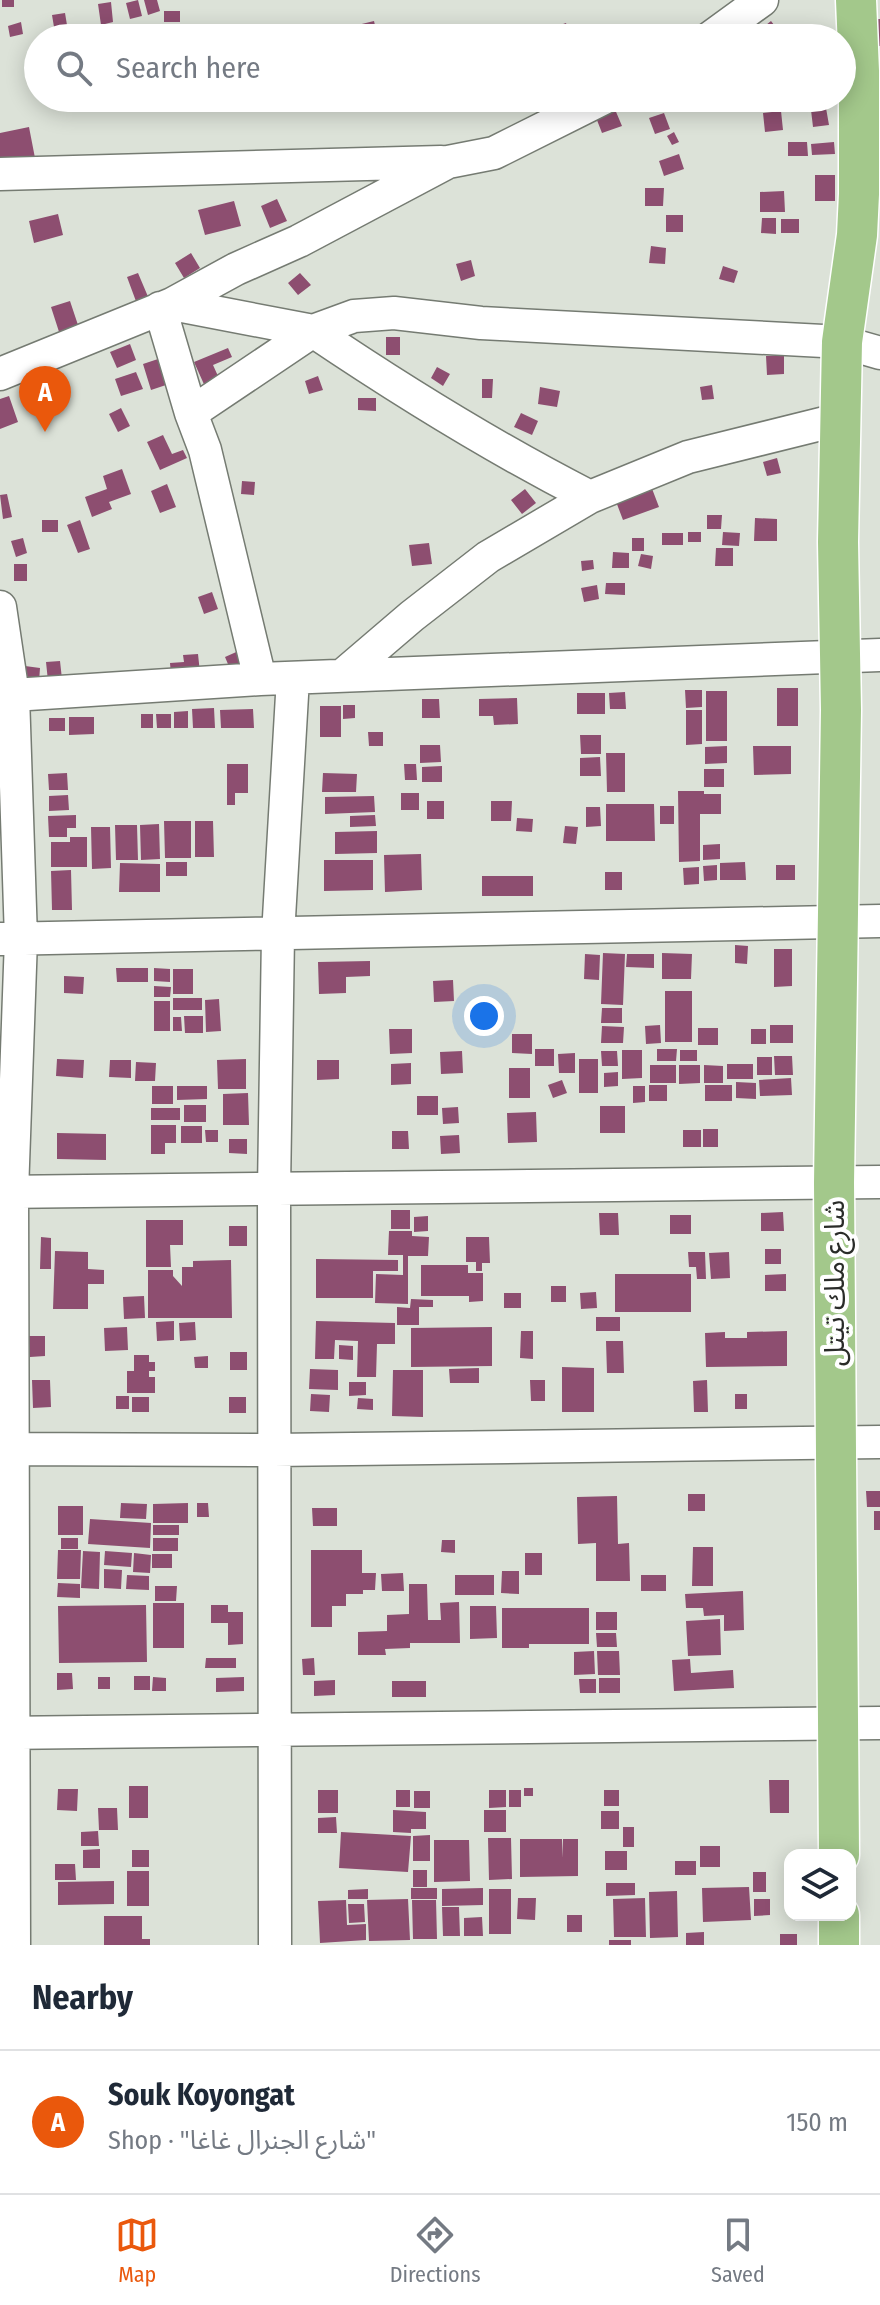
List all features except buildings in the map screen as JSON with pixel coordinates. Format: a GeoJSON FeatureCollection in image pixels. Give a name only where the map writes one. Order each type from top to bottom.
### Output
{"type":"FeatureCollection","features":[{"type":"Feature","properties":{"kind":"main road","name":"شارع ملك تيتل"},"geometry":{"type":"LineString","coordinates":[[839,1849],[840,1723],[834,1443],[836,922],[841,710],[838,542],[842,342],[857,235],[870,195],[870,70],[856,0]]}},
{"type":"Feature","properties":{"kind":"main road"},"geometry":{"type":"LineString","coordinates":[[839,1921],[839,1945]]}},
{"type":"Feature","properties":{"kind":"street"},"geometry":{"type":"LineString","coordinates":[[729,24],[762,0]]}},
{"type":"Feature","properties":{"kind":"street"},"geometry":{"type":"LineString","coordinates":[[0,174],[448,162],[494,153],[576,112]]}},
{"type":"Feature","properties":{"kind":"street"},"geometry":{"type":"LineString","coordinates":[[0,374],[166,306],[236,269],[299,241],[448,162]]}},
{"type":"Feature","properties":{"kind":"street"},"geometry":{"type":"LineString","coordinates":[[166,306],[313,331],[523,463],[590,497]]}},
{"type":"Feature","properties":{"kind":"street"},"geometry":{"type":"LineString","coordinates":[[166,306],[191,413],[205,450],[260,679]]}},
{"type":"Feature","properties":{"kind":"street"},"geometry":{"type":"LineString","coordinates":[[191,413],[313,331],[354,316],[394,313],[481,323],[842,342],[880,353]]}},
{"type":"Feature","properties":{"kind":"street"},"geometry":{"type":"LineString","coordinates":[[343,675],[488,557],[590,497],[688,457],[841,419]]}},
{"type":"Feature","properties":{"kind":"street"},"geometry":{"type":"LineString","coordinates":[[0,607],[13,695],[6,1449],[7,1733],[14,1945]]}},
{"type":"Feature","properties":{"kind":"street"},"geometry":{"type":"LineString","coordinates":[[13,695],[343,675],[880,655]]}},
{"type":"Feature","properties":{"kind":"street"},"geometry":{"type":"LineString","coordinates":[[275,1945],[274,1189],[278,935],[293,678]]}},
{"type":"Feature","properties":{"kind":"street"},"geometry":{"type":"LineString","coordinates":[[11,939],[880,921]]}},
{"type":"Feature","properties":{"kind":"street"},"geometry":{"type":"LineString","coordinates":[[6,1192],[880,1182]]}},
{"type":"Feature","properties":{"kind":"street"},"geometry":{"type":"LineString","coordinates":[[6,1449],[274,1450],[880,1442]]}},
{"type":"Feature","properties":{"kind":"street"},"geometry":{"type":"LineString","coordinates":[[7,1733],[880,1723]]}},
{"type":"Feature","properties":{"kind":"place","name":"Souk Koyongat"},"geometry":{"type":"Point","coordinates":[45,432]}}]}
